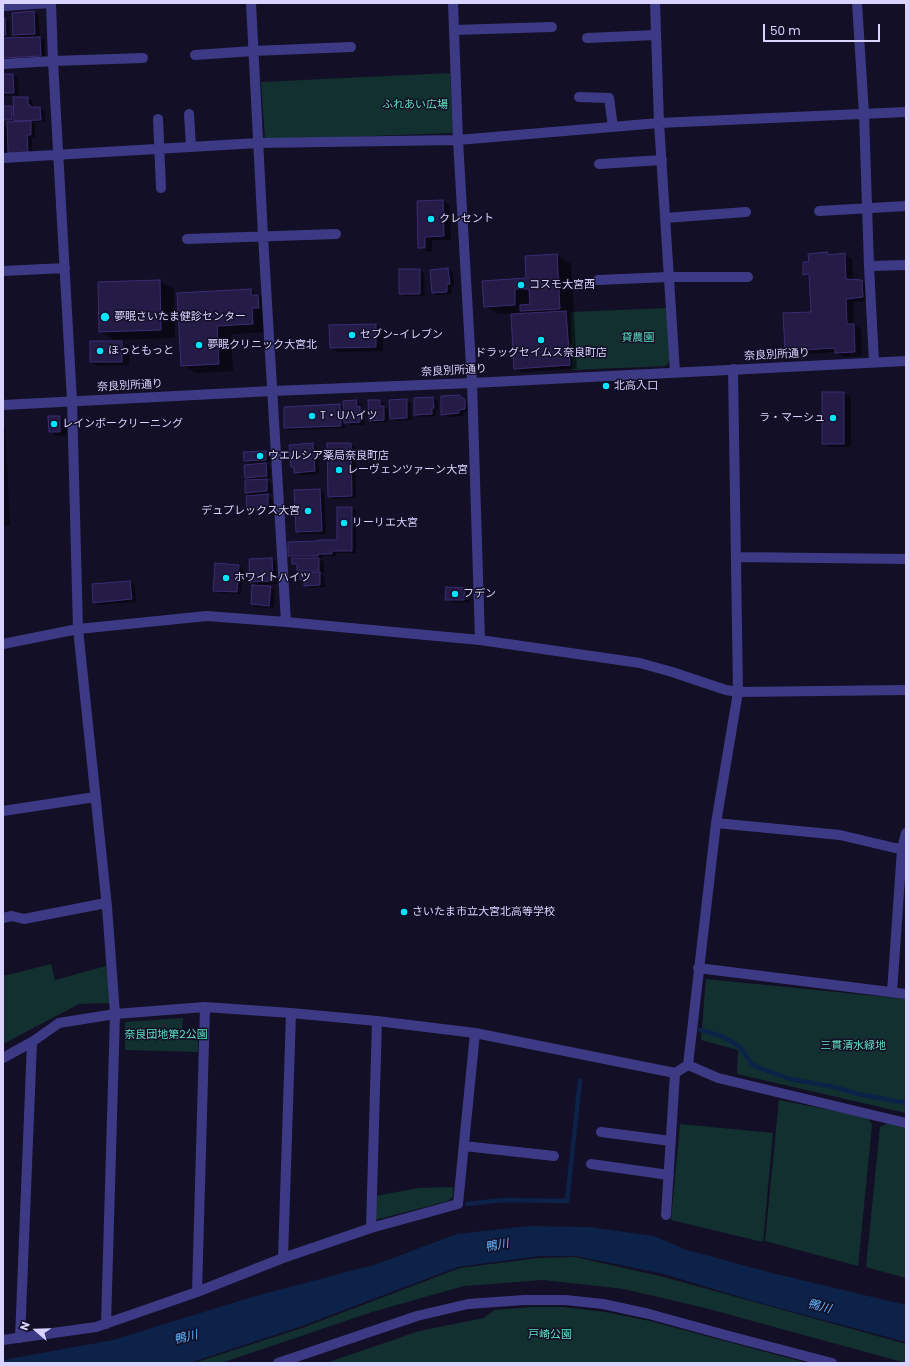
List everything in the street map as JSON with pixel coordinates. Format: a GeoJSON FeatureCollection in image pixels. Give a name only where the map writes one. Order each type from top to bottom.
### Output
{"type":"FeatureCollection","features":[{"type":"Feature","properties":{"kind":"street"},"geometry":{"type":"LineString","coordinates":[[3,6],[50,3],[72,402],[78,629],[106,903],[115,1014],[106,1324]]}},
{"type":"Feature","properties":{"kind":"street"},"geometry":{"type":"LineString","coordinates":[[251,3],[286,622]]}},
{"type":"Feature","properties":{"kind":"street"},"geometry":{"type":"LineString","coordinates":[[453,3],[458,140],[472,383],[480,640]]}},
{"type":"Feature","properties":{"kind":"street"},"geometry":{"type":"LineString","coordinates":[[655,3],[659,123],[675,372]]}},
{"type":"Feature","properties":{"kind":"street"},"geometry":{"type":"LineString","coordinates":[[857,3],[864,114],[874,362]]}},
{"type":"Feature","properties":{"kind":"street"},"geometry":{"type":"LineString","coordinates":[[454,30],[552,27]]}},
{"type":"Feature","properties":{"kind":"street"},"geometry":{"type":"LineString","coordinates":[[587,38],[656,35]]}},
{"type":"Feature","properties":{"kind":"street"},"geometry":{"type":"LineString","coordinates":[[195,55],[351,47]]}},
{"type":"Feature","properties":{"kind":"street"},"geometry":{"type":"LineString","coordinates":[[3,64],[143,58]]}},
{"type":"Feature","properties":{"kind":"street"},"geometry":{"type":"LineString","coordinates":[[579,97],[609,98],[613,127]]}},
{"type":"Feature","properties":{"kind":"street"},"geometry":{"type":"LineString","coordinates":[[3,158],[258,143],[458,140],[659,123],[906,112]]}},
{"type":"Feature","properties":{"kind":"street"},"geometry":{"type":"LineString","coordinates":[[189,114],[191,147]]}},
{"type":"Feature","properties":{"kind":"street"},"geometry":{"type":"LineString","coordinates":[[158,119],[161,188]]}},
{"type":"Feature","properties":{"kind":"street"},"geometry":{"type":"LineString","coordinates":[[599,164],[662,160]]}},
{"type":"Feature","properties":{"kind":"street"},"geometry":{"type":"LineString","coordinates":[[819,211],[906,206]]}},
{"type":"Feature","properties":{"kind":"street"},"geometry":{"type":"LineString","coordinates":[[665,218],[746,212]]}},
{"type":"Feature","properties":{"kind":"street"},"geometry":{"type":"LineString","coordinates":[[187,239],[336,234]]}},
{"type":"Feature","properties":{"kind":"street"},"geometry":{"type":"LineString","coordinates":[[869,266],[906,265]]}},
{"type":"Feature","properties":{"kind":"street"},"geometry":{"type":"LineString","coordinates":[[3,272],[65,268]]}},
{"type":"Feature","properties":{"kind":"street"},"geometry":{"type":"LineString","coordinates":[[598,280],[668,277],[748,277]]}},
{"type":"Feature","properties":{"kind":"street","name":"奈良別所通り"},"geometry":{"type":"LineString","coordinates":[[3,406],[272,391],[472,383],[906,361]]}},
{"type":"Feature","properties":{"kind":"street"},"geometry":{"type":"LineString","coordinates":[[688,1065],[716,822],[738,692],[733,369]]}},
{"type":"Feature","properties":{"kind":"street"},"geometry":{"type":"LineString","coordinates":[[736,556],[906,559]]}},
{"type":"Feature","properties":{"kind":"street"},"geometry":{"type":"LineString","coordinates":[[3,644],[78,629],[207,616],[480,640],[640,663],[726,690],[738,692],[906,690]]}},
{"type":"Feature","properties":{"kind":"street"},"geometry":{"type":"LineString","coordinates":[[3,811],[95,797]]}},
{"type":"Feature","properties":{"kind":"street"},"geometry":{"type":"LineString","coordinates":[[716,822],[840,836],[904,849]]}},
{"type":"Feature","properties":{"kind":"street"},"geometry":{"type":"LineString","coordinates":[[892,992],[906,833]]}},
{"type":"Feature","properties":{"kind":"street"},"geometry":{"type":"LineString","coordinates":[[3,918],[12,916],[24,919],[106,903]]}},
{"type":"Feature","properties":{"kind":"street"},"geometry":{"type":"LineString","coordinates":[[698,968],[906,994]]}},
{"type":"Feature","properties":{"kind":"street"},"geometry":{"type":"LineString","coordinates":[[3,1058],[32,1042],[59,1023],[115,1014],[205,1007],[377,1021],[475,1033],[675,1073],[688,1065]]}},
{"type":"Feature","properties":{"kind":"street"},"geometry":{"type":"LineString","coordinates":[[197,1292],[205,1007]]}},
{"type":"Feature","properties":{"kind":"street"},"geometry":{"type":"LineString","coordinates":[[283,1258],[291,1013]]}},
{"type":"Feature","properties":{"kind":"street"},"geometry":{"type":"LineString","coordinates":[[371,1228],[377,1021]]}},
{"type":"Feature","properties":{"kind":"street"},"geometry":{"type":"LineString","coordinates":[[3,1340],[96,1327],[197,1292],[283,1258],[371,1228],[458,1204],[475,1033]]}},
{"type":"Feature","properties":{"kind":"street"},"geometry":{"type":"LineString","coordinates":[[20,1338],[32,1042]]}},
{"type":"Feature","properties":{"kind":"street"},"geometry":{"type":"LineString","coordinates":[[688,1065],[718,1078],[906,1123]]}},
{"type":"Feature","properties":{"kind":"street"},"geometry":{"type":"LineString","coordinates":[[666,1215],[675,1073]]}},
{"type":"Feature","properties":{"kind":"street"},"geometry":{"type":"LineString","coordinates":[[601,1132],[671,1141]]}},
{"type":"Feature","properties":{"kind":"street"},"geometry":{"type":"LineString","coordinates":[[464,1146],[554,1156]]}},
{"type":"Feature","properties":{"kind":"street"},"geometry":{"type":"LineString","coordinates":[[591,1164],[669,1175]]}},
{"type":"Feature","properties":{"kind":"street"},"geometry":{"type":"LineString","coordinates":[[278,1363],[417,1316],[468,1304],[524,1300],[565,1300],[603,1304],[649,1314],[832,1363]]}},
{"type":"Feature","properties":{"kind":"green space","name":"ふれあい広場"},"geometry":{"type":"Polygon","coordinates":[[[450,73],[453,133],[265,140],[261,82],[450,73]]]}},
{"type":"Feature","properties":{"kind":"green space","name":"貸農園"},"geometry":{"type":"Polygon","coordinates":[[[667,308],[671,359],[666,366],[572,370],[571,312],[667,308]]]}},
{"type":"Feature","properties":{"kind":"green space"},"geometry":{"type":"Polygon","coordinates":[[[51,964],[55,980],[106,966],[110,1003],[79,1004],[3,1044],[3,976],[51,964]]]}},
{"type":"Feature","properties":{"kind":"green space","name":"三貫清水緑地"},"geometry":{"type":"Polygon","coordinates":[[[706,979],[906,999],[906,1113],[737,1074],[738,1050],[701,1040],[706,979]]]}},
{"type":"Feature","properties":{"kind":"green space","name":"奈良団地第2公園"},"geometry":{"type":"Polygon","coordinates":[[[183,1018],[181,1039],[198,1040],[198,1052],[125,1050],[125,1022],[183,1018]]]}},
{"type":"Feature","properties":{"kind":"green space"},"geometry":{"type":"Polygon","coordinates":[[[779,1100],[866,1117],[872,1125],[858,1266],[765,1241],[779,1100]]]}},
{"type":"Feature","properties":{"kind":"green space"},"geometry":{"type":"Polygon","coordinates":[[[887,1123],[906,1127],[906,1278],[866,1267],[880,1127],[887,1123]]]}},
{"type":"Feature","properties":{"kind":"green space"},"geometry":{"type":"Polygon","coordinates":[[[680,1124],[773,1133],[763,1242],[671,1220],[680,1124]]]}},
{"type":"Feature","properties":{"kind":"green space"},"geometry":{"type":"Polygon","coordinates":[[[453,1187],[453,1196],[448,1201],[375,1220],[375,1196],[419,1188],[453,1187]]]}},
{"type":"Feature","properties":{"kind":"green space"},"geometry":{"type":"Polygon","coordinates":[[[575,1257],[664,1277],[906,1344],[906,1363],[705,1308],[624,1289],[543,1280],[464,1286],[372,1312],[221,1363],[194,1363],[302,1328],[460,1268],[539,1258],[575,1257]]]}},
{"type":"Feature","properties":{"kind":"green space","name":"戸崎公園"},"geometry":{"type":"Polygon","coordinates":[[[532,1307],[563,1307],[605,1312],[650,1321],[807,1363],[326,1363],[419,1331],[484,1318],[494,1310],[532,1307]]]}},
{"type":"Feature","properties":{"kind":"water","name":"鴨川"},"geometry":{"type":"Polygon","coordinates":[[[528,1226],[589,1227],[654,1236],[687,1250],[772,1273],[906,1305],[906,1342],[753,1301],[664,1274],[576,1256],[540,1256],[458,1267],[302,1326],[189,1363],[3,1363],[3,1360],[113,1340],[252,1297],[377,1264],[457,1234],[528,1226]]]}},
{"type":"Feature","properties":{"kind":"building"},"geometry":{"type":"Polygon","coordinates":[[[34,11],[35,34],[13,35],[12,13],[34,11]]]}},
{"type":"Feature","properties":{"kind":"building"},"geometry":{"type":"Polygon","coordinates":[[[3,18],[5,18],[6,35],[3,35],[3,18]]]}},
{"type":"Feature","properties":{"kind":"building"},"geometry":{"type":"Polygon","coordinates":[[[40,37],[41,56],[3,58],[3,38],[40,37]]]}},
{"type":"Feature","properties":{"kind":"building"},"geometry":{"type":"Polygon","coordinates":[[[3,74],[13,74],[14,93],[3,93],[3,74]]]}},
{"type":"Feature","properties":{"kind":"building"},"geometry":{"type":"Polygon","coordinates":[[[13,97],[28,97],[28,105],[31,107],[40,107],[41,120],[14,121],[13,97]]]}},
{"type":"Feature","properties":{"kind":"building"},"geometry":{"type":"Polygon","coordinates":[[[3,106],[12,106],[12,120],[3,120],[3,106]]]}},
{"type":"Feature","properties":{"kind":"building"},"geometry":{"type":"Polygon","coordinates":[[[31,121],[31,135],[27,135],[28,152],[8,153],[7,122],[31,121]]]}},
{"type":"Feature","properties":{"kind":"building","name":"クレセント"},"geometry":{"type":"Polygon","coordinates":[[[443,200],[444,236],[425,237],[425,248],[418,248],[417,201],[443,200]]]}},
{"type":"Feature","properties":{"kind":"building"},"geometry":{"type":"Polygon","coordinates":[[[827,252],[828,255],[845,253],[846,279],[862,280],[863,297],[846,299],[847,324],[854,324],[855,352],[835,353],[835,348],[785,351],[783,313],[811,312],[809,274],[803,275],[803,262],[809,262],[808,254],[827,252]]]}},
{"type":"Feature","properties":{"kind":"building","name":"コスモ大宮西"},"geometry":{"type":"Polygon","coordinates":[[[557,254],[560,309],[520,311],[520,305],[530,304],[529,289],[515,289],[515,305],[484,307],[482,281],[526,278],[525,256],[557,254]]]}},
{"type":"Feature","properties":{"kind":"building"},"geometry":{"type":"Polygon","coordinates":[[[448,268],[450,284],[447,284],[447,292],[432,293],[430,270],[448,268]]]}},
{"type":"Feature","properties":{"kind":"building"},"geometry":{"type":"Polygon","coordinates":[[[399,269],[420,269],[420,294],[399,294],[399,269]]]}},
{"type":"Feature","properties":{"kind":"building"},"geometry":{"type":"Polygon","coordinates":[[[160,280],[161,330],[99,332],[98,282],[160,280]]]}},
{"type":"Feature","properties":{"kind":"building","name":"夢眠クリニック大宮北"},"geometry":{"type":"Polygon","coordinates":[[[251,289],[251,295],[258,295],[259,308],[252,308],[253,324],[217,326],[219,364],[181,366],[177,293],[251,289]]]}},
{"type":"Feature","properties":{"kind":"building"},"geometry":{"type":"Polygon","coordinates":[[[566,311],[570,365],[514,369],[511,314],[566,311]]]}},
{"type":"Feature","properties":{"kind":"building"},"geometry":{"type":"Polygon","coordinates":[[[376,324],[376,347],[330,348],[329,325],[376,324]]]}},
{"type":"Feature","properties":{"kind":"building"},"geometry":{"type":"Polygon","coordinates":[[[90,341],[122,341],[122,362],[90,362],[90,341]]]}},
{"type":"Feature","properties":{"kind":"building","name":"ラ・マーシュ"},"geometry":{"type":"Polygon","coordinates":[[[822,392],[844,392],[844,444],[822,444],[822,392]]]}},
{"type":"Feature","properties":{"kind":"building"},"geometry":{"type":"Polygon","coordinates":[[[459,395],[465,400],[465,409],[459,410],[459,413],[441,415],[441,396],[459,395]]]}},
{"type":"Feature","properties":{"kind":"building"},"geometry":{"type":"Polygon","coordinates":[[[433,397],[434,408],[432,408],[432,414],[414,415],[414,398],[433,397]]]}},
{"type":"Feature","properties":{"kind":"building"},"geometry":{"type":"Polygon","coordinates":[[[407,399],[407,418],[390,419],[389,400],[407,399]]]}},
{"type":"Feature","properties":{"kind":"building"},"geometry":{"type":"Polygon","coordinates":[[[356,400],[357,407],[360,406],[360,422],[344,423],[343,401],[356,400]]]}},
{"type":"Feature","properties":{"kind":"building"},"geometry":{"type":"Polygon","coordinates":[[[368,400],[380,400],[380,406],[384,406],[384,420],[369,421],[368,400]]]}},
{"type":"Feature","properties":{"kind":"building","name":"T・Uハイツ"},"geometry":{"type":"Polygon","coordinates":[[[340,404],[341,426],[284,428],[284,407],[340,404]]]}},
{"type":"Feature","properties":{"kind":"building"},"geometry":{"type":"Polygon","coordinates":[[[48,416],[60,416],[60,432],[49,432],[48,416]]]}},
{"type":"Feature","properties":{"kind":"building"},"geometry":{"type":"Polygon","coordinates":[[[313,443],[315,471],[294,473],[294,467],[291,467],[289,445],[313,443]]]}},
{"type":"Feature","properties":{"kind":"building","name":"レーヴェンツァーン大宮"},"geometry":{"type":"Polygon","coordinates":[[[327,443],[351,443],[352,496],[328,497],[327,443]]]}},
{"type":"Feature","properties":{"kind":"building"},"geometry":{"type":"Polygon","coordinates":[[[266,451],[266,460],[244,461],[243,452],[266,451]]]}},
{"type":"Feature","properties":{"kind":"building"},"geometry":{"type":"Polygon","coordinates":[[[266,463],[267,476],[245,478],[244,465],[266,463]]]}},
{"type":"Feature","properties":{"kind":"building"},"geometry":{"type":"Polygon","coordinates":[[[267,479],[267,491],[245,493],[245,480],[267,479]]]}},
{"type":"Feature","properties":{"kind":"building","name":"デュプレックス大宮"},"geometry":{"type":"Polygon","coordinates":[[[320,489],[322,531],[296,532],[294,490],[320,489]]]}},
{"type":"Feature","properties":{"kind":"building"},"geometry":{"type":"Polygon","coordinates":[[[268,494],[268,507],[247,508],[246,496],[268,494]]]}},
{"type":"Feature","properties":{"kind":"building","name":"リーリエ大宮"},"geometry":{"type":"Polygon","coordinates":[[[337,507],[352,507],[352,551],[332,551],[332,554],[318,554],[318,556],[288,556],[288,542],[337,540],[337,507]]]}},
{"type":"Feature","properties":{"kind":"building"},"geometry":{"type":"Polygon","coordinates":[[[272,558],[273,581],[250,582],[249,559],[272,558]]]}},
{"type":"Feature","properties":{"kind":"building"},"geometry":{"type":"Polygon","coordinates":[[[292,558],[319,558],[319,571],[297,571],[297,564],[292,564],[292,558]]]}},
{"type":"Feature","properties":{"kind":"building","name":"ホワイトハイツ"},"geometry":{"type":"Polygon","coordinates":[[[215,563],[239,565],[237,592],[213,591],[215,563]]]}},
{"type":"Feature","properties":{"kind":"building"},"geometry":{"type":"Polygon","coordinates":[[[320,572],[320,585],[304,586],[304,580],[300,580],[300,573],[320,572]]]}},
{"type":"Feature","properties":{"kind":"building"},"geometry":{"type":"Polygon","coordinates":[[[130,581],[132,599],[93,603],[92,584],[130,581]]]}},
{"type":"Feature","properties":{"kind":"building"},"geometry":{"type":"Polygon","coordinates":[[[252,585],[271,586],[269,606],[251,604],[252,585]]]}},
{"type":"Feature","properties":{"kind":"building","name":"フデン"},"geometry":{"type":"Polygon","coordinates":[[[446,587],[465,588],[464,600],[445,600],[446,587]]]}},
{"type":"Feature","properties":{"kind":"waterway"},"geometry":{"type":"LineString","coordinates":[[700,1030],[722,1036],[740,1047],[752,1064],[790,1079],[906,1103]]}},
{"type":"Feature","properties":{"kind":"waterway"},"geometry":{"type":"LineString","coordinates":[[467,1204],[503,1200],[567,1201],[580,1081]]}},
{"type":"Feature","properties":{"kind":"place","name":"クレセント"},"geometry":{"type":"Point","coordinates":[431,219]}},
{"type":"Feature","properties":{"kind":"place","name":"コスモ大宮西"},"geometry":{"type":"Point","coordinates":[521,285]}},
{"type":"Feature","properties":{"kind":"place","name":"夢眠さいたま健診センター"},"geometry":{"type":"Point","coordinates":[105,317]}},
{"type":"Feature","properties":{"kind":"place","name":"セブン-イレブン"},"geometry":{"type":"Point","coordinates":[352,335]}},
{"type":"Feature","properties":{"kind":"place","name":"ドラッグセイムス奈良町店"},"geometry":{"type":"Point","coordinates":[541,340]}},
{"type":"Feature","properties":{"kind":"place","name":"夢眠クリニック大宮北"},"geometry":{"type":"Point","coordinates":[199,345]}},
{"type":"Feature","properties":{"kind":"place","name":"ほっともっと"},"geometry":{"type":"Point","coordinates":[100,351]}},
{"type":"Feature","properties":{"kind":"place","name":"北高入口"},"geometry":{"type":"Point","coordinates":[606,386]}},
{"type":"Feature","properties":{"kind":"place","name":"T・Uハイツ"},"geometry":{"type":"Point","coordinates":[312,416]}},
{"type":"Feature","properties":{"kind":"place","name":"ラ・マーシュ"},"geometry":{"type":"Point","coordinates":[833,418]}},
{"type":"Feature","properties":{"kind":"place","name":"レインボークリーニング"},"geometry":{"type":"Point","coordinates":[54,424]}},
{"type":"Feature","properties":{"kind":"place","name":"ウエルシア薬局奈良町店"},"geometry":{"type":"Point","coordinates":[260,456]}},
{"type":"Feature","properties":{"kind":"place","name":"レーヴェンツァーン大宮"},"geometry":{"type":"Point","coordinates":[339,470]}},
{"type":"Feature","properties":{"kind":"place","name":"デュプレックス大宮"},"geometry":{"type":"Point","coordinates":[308,511]}},
{"type":"Feature","properties":{"kind":"place","name":"リーリエ大宮"},"geometry":{"type":"Point","coordinates":[344,523]}},
{"type":"Feature","properties":{"kind":"place","name":"ホワイトハイツ"},"geometry":{"type":"Point","coordinates":[226,578]}},
{"type":"Feature","properties":{"kind":"place","name":"フデン"},"geometry":{"type":"Point","coordinates":[455,594]}},
{"type":"Feature","properties":{"kind":"place","name":"さいたま市立大宮北高等学校"},"geometry":{"type":"Point","coordinates":[404,912]}}]}
